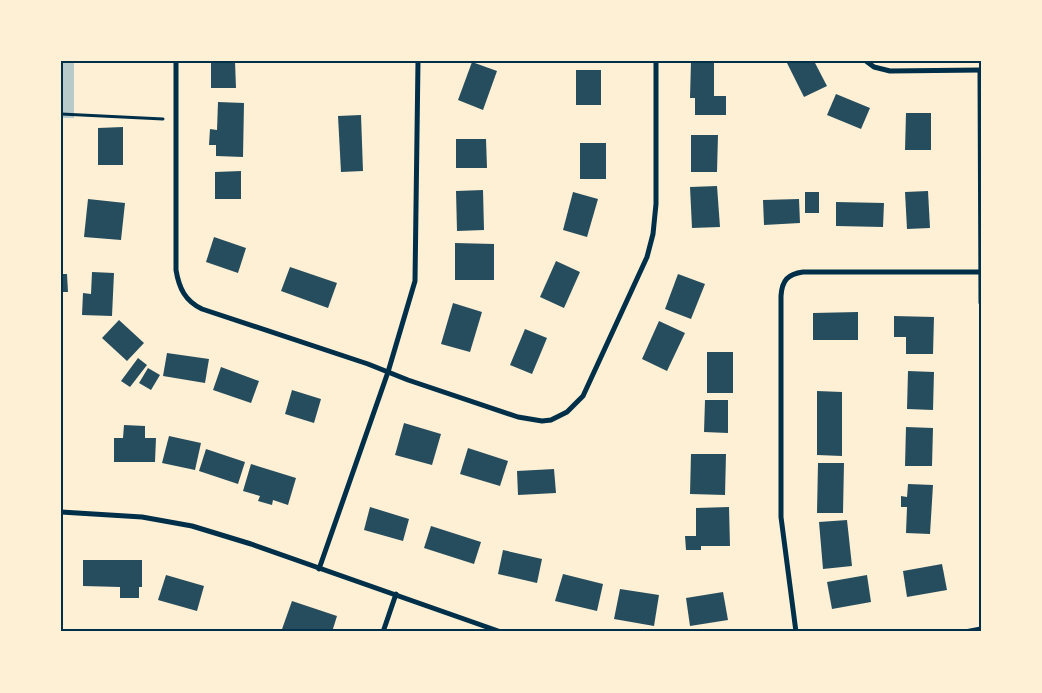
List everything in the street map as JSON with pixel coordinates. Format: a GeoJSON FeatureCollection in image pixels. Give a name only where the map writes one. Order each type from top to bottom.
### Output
{"type":"FeatureCollection","features":[{"type":"Feature","properties":{"kind":"street"},"geometry":{"type":"LineString","coordinates":[[176,61],[176,270],[180,288],[186,297],[196,306],[368,364],[417,384],[531,420],[551,420],[560,417],[575,406],[583,396],[643,267],[653,234],[656,204],[656,61]]}},
{"type":"Feature","properties":{"kind":"street"},"geometry":{"type":"LineString","coordinates":[[320,569],[388,372],[415,281],[418,61]]}},
{"type":"Feature","properties":{"kind":"street"},"geometry":{"type":"LineString","coordinates":[[866,61],[874,67],[890,71],[981,70],[981,303]]}},
{"type":"Feature","properties":{"kind":"street"},"geometry":{"type":"LineString","coordinates":[[796,632],[781,517],[780,296],[783,282],[792,274],[804,272],[981,272]]}},
{"type":"Feature","properties":{"kind":"street"},"geometry":{"type":"LineString","coordinates":[[61,512],[134,516],[174,522],[242,541],[501,632]]}},
{"type":"Feature","properties":{"kind":"street"},"geometry":{"type":"LineString","coordinates":[[383,632],[396,594]]}},
{"type":"Feature","properties":{"kind":"street"},"geometry":{"type":"LineString","coordinates":[[965,632],[981,629]]}},
{"type":"Feature","properties":{"kind":"path"},"geometry":{"type":"LineString","coordinates":[[61,114],[163,119]]}},
{"type":"Feature","properties":{"kind":"shaded area"},"geometry":{"type":"Polygon","coordinates":[[[61,61],[74,61],[74,118],[61,118],[61,61]]]}},
{"type":"Feature","properties":{"kind":"building"},"geometry":{"type":"Polygon","coordinates":[[[211,61],[235,61],[236,88],[211,88],[211,61]]]}},
{"type":"Feature","properties":{"kind":"building"},"geometry":{"type":"Polygon","coordinates":[[[691,61],[714,61],[714,96],[726,96],[726,115],[695,115],[695,98],[690,98],[691,61]]]}},
{"type":"Feature","properties":{"kind":"building"},"geometry":{"type":"Polygon","coordinates":[[[786,61],[814,61],[827,86],[804,97],[786,61]]]}},
{"type":"Feature","properties":{"kind":"building"},"geometry":{"type":"Polygon","coordinates":[[[472,62],[497,71],[483,110],[458,100],[472,62]]]}},
{"type":"Feature","properties":{"kind":"building"},"geometry":{"type":"Polygon","coordinates":[[[576,70],[601,70],[601,105],[576,105],[576,70]]]}},
{"type":"Feature","properties":{"kind":"building"},"geometry":{"type":"Polygon","coordinates":[[[836,94],[870,108],[861,129],[827,115],[836,94]]]}},
{"type":"Feature","properties":{"kind":"building"},"geometry":{"type":"Polygon","coordinates":[[[218,102],[244,103],[243,157],[216,156],[216,145],[209,145],[210,129],[217,130],[218,102]]]}},
{"type":"Feature","properties":{"kind":"building"},"geometry":{"type":"Polygon","coordinates":[[[906,113],[931,113],[931,150],[905,150],[906,113]]]}},
{"type":"Feature","properties":{"kind":"building"},"geometry":{"type":"Polygon","coordinates":[[[361,115],[363,171],[341,172],[338,116],[361,115]]]}},
{"type":"Feature","properties":{"kind":"building"},"geometry":{"type":"Polygon","coordinates":[[[123,127],[123,165],[98,165],[98,128],[123,127]]]}},
{"type":"Feature","properties":{"kind":"building"},"geometry":{"type":"Polygon","coordinates":[[[691,135],[718,135],[717,172],[691,172],[691,135]]]}},
{"type":"Feature","properties":{"kind":"building"},"geometry":{"type":"Polygon","coordinates":[[[456,139],[486,139],[487,168],[456,168],[456,139]]]}},
{"type":"Feature","properties":{"kind":"building"},"geometry":{"type":"Polygon","coordinates":[[[580,143],[606,143],[606,179],[580,179],[580,143]]]}},
{"type":"Feature","properties":{"kind":"building"},"geometry":{"type":"Polygon","coordinates":[[[241,171],[241,199],[215,199],[215,172],[241,171]]]}},
{"type":"Feature","properties":{"kind":"building"},"geometry":{"type":"Polygon","coordinates":[[[717,186],[720,227],[692,228],[690,187],[717,186]]]}},
{"type":"Feature","properties":{"kind":"building"},"geometry":{"type":"Polygon","coordinates":[[[483,190],[484,230],[457,231],[456,191],[483,190]]]}},
{"type":"Feature","properties":{"kind":"building"},"geometry":{"type":"Polygon","coordinates":[[[928,191],[930,228],[907,229],[905,192],[928,191]]]}},
{"type":"Feature","properties":{"kind":"building"},"geometry":{"type":"Polygon","coordinates":[[[573,192],[598,199],[587,237],[563,230],[573,192]]]}},
{"type":"Feature","properties":{"kind":"building"},"geometry":{"type":"Polygon","coordinates":[[[805,192],[819,192],[819,213],[805,213],[805,192]]]}},
{"type":"Feature","properties":{"kind":"building"},"geometry":{"type":"Polygon","coordinates":[[[88,199],[125,203],[121,240],[84,237],[88,199]]]}},
{"type":"Feature","properties":{"kind":"building"},"geometry":{"type":"Polygon","coordinates":[[[799,199],[800,223],[764,225],[763,200],[799,199]]]}},
{"type":"Feature","properties":{"kind":"building"},"geometry":{"type":"Polygon","coordinates":[[[836,202],[884,203],[883,227],[836,226],[836,202]]]}},
{"type":"Feature","properties":{"kind":"building"},"geometry":{"type":"Polygon","coordinates":[[[214,237],[246,248],[238,273],[206,262],[214,237]]]}},
{"type":"Feature","properties":{"kind":"building"},"geometry":{"type":"Polygon","coordinates":[[[455,243],[494,244],[494,280],[455,280],[455,243]]]}},
{"type":"Feature","properties":{"kind":"building"},"geometry":{"type":"Polygon","coordinates":[[[556,261],[580,272],[564,308],[540,297],[556,261]]]}},
{"type":"Feature","properties":{"kind":"building"},"geometry":{"type":"Polygon","coordinates":[[[290,267],[337,283],[328,308],[281,291],[290,267]]]}},
{"type":"Feature","properties":{"kind":"building"},"geometry":{"type":"Polygon","coordinates":[[[92,272],[114,273],[112,316],[82,315],[83,293],[91,294],[92,272]]]}},
{"type":"Feature","properties":{"kind":"building"},"geometry":{"type":"Polygon","coordinates":[[[61,274],[67,274],[68,292],[61,292],[61,274]]]}},
{"type":"Feature","properties":{"kind":"building"},"geometry":{"type":"Polygon","coordinates":[[[678,274],[705,284],[691,319],[665,309],[678,274]]]}},
{"type":"Feature","properties":{"kind":"building"},"geometry":{"type":"Polygon","coordinates":[[[453,303],[482,312],[470,352],[441,344],[453,303]]]}},
{"type":"Feature","properties":{"kind":"building"},"geometry":{"type":"Polygon","coordinates":[[[858,312],[858,340],[813,340],[813,313],[858,312]]]}},
{"type":"Feature","properties":{"kind":"building"},"geometry":{"type":"Polygon","coordinates":[[[894,316],[934,317],[933,354],[906,354],[906,337],[894,337],[894,316]]]}},
{"type":"Feature","properties":{"kind":"building"},"geometry":{"type":"Polygon","coordinates":[[[119,320],[144,343],[127,361],[102,338],[119,320]]]}},
{"type":"Feature","properties":{"kind":"building"},"geometry":{"type":"Polygon","coordinates":[[[659,321],[685,333],[667,371],[642,359],[659,321]]]}},
{"type":"Feature","properties":{"kind":"building"},"geometry":{"type":"Polygon","coordinates":[[[525,329],[547,338],[532,374],[510,365],[525,329]]]}},
{"type":"Feature","properties":{"kind":"building"},"geometry":{"type":"Polygon","coordinates":[[[707,352],[733,352],[733,393],[707,393],[707,352]]]}},
{"type":"Feature","properties":{"kind":"building"},"geometry":{"type":"Polygon","coordinates":[[[167,353],[209,359],[205,383],[163,376],[167,353]]]}},
{"type":"Feature","properties":{"kind":"building"},"geometry":{"type":"Polygon","coordinates":[[[138,358],[147,365],[130,387],[121,381],[138,358]]]}},
{"type":"Feature","properties":{"kind":"building"},"geometry":{"type":"Polygon","coordinates":[[[221,367],[259,381],[251,403],[213,390],[221,367]]]}},
{"type":"Feature","properties":{"kind":"building"},"geometry":{"type":"Polygon","coordinates":[[[148,368],[160,375],[151,390],[139,383],[148,368]]]}},
{"type":"Feature","properties":{"kind":"building"},"geometry":{"type":"Polygon","coordinates":[[[908,371],[934,372],[933,410],[907,409],[908,371]]]}},
{"type":"Feature","properties":{"kind":"building"},"geometry":{"type":"Polygon","coordinates":[[[292,390],[321,399],[314,423],[285,414],[292,390]]]}},
{"type":"Feature","properties":{"kind":"building"},"geometry":{"type":"Polygon","coordinates":[[[817,391],[842,392],[842,456],[817,455],[817,391]]]}},
{"type":"Feature","properties":{"kind":"building"},"geometry":{"type":"Polygon","coordinates":[[[705,400],[728,400],[728,433],[704,432],[705,400]]]}},
{"type":"Feature","properties":{"kind":"building"},"geometry":{"type":"Polygon","coordinates":[[[404,423],[441,434],[432,465],[395,455],[404,423]]]}},
{"type":"Feature","properties":{"kind":"building"},"geometry":{"type":"Polygon","coordinates":[[[124,425],[145,426],[145,438],[156,438],[155,462],[114,462],[114,438],[123,438],[124,425]]]}},
{"type":"Feature","properties":{"kind":"building"},"geometry":{"type":"Polygon","coordinates":[[[906,427],[933,428],[932,466],[905,466],[906,427]]]}},
{"type":"Feature","properties":{"kind":"building"},"geometry":{"type":"Polygon","coordinates":[[[169,436],[201,443],[195,470],[162,463],[169,436]]]}},
{"type":"Feature","properties":{"kind":"building"},"geometry":{"type":"Polygon","coordinates":[[[468,448],[508,461],[500,486],[460,474],[468,448]]]}},
{"type":"Feature","properties":{"kind":"building"},"geometry":{"type":"Polygon","coordinates":[[[206,449],[245,462],[238,484],[199,471],[206,449]]]}},
{"type":"Feature","properties":{"kind":"building"},"geometry":{"type":"Polygon","coordinates":[[[691,454],[726,454],[725,495],[690,494],[691,454]]]}},
{"type":"Feature","properties":{"kind":"building"},"geometry":{"type":"Polygon","coordinates":[[[818,463],[844,463],[843,513],[817,513],[818,463]]]}},
{"type":"Feature","properties":{"kind":"building"},"geometry":{"type":"Polygon","coordinates":[[[251,464],[296,478],[288,505],[273,500],[272,505],[258,501],[260,496],[243,491],[251,464]]]}},
{"type":"Feature","properties":{"kind":"building"},"geometry":{"type":"Polygon","coordinates":[[[554,469],[556,493],[518,495],[517,471],[554,469]]]}},
{"type":"Feature","properties":{"kind":"building"},"geometry":{"type":"Polygon","coordinates":[[[908,484],[933,485],[930,534],[906,533],[907,507],[901,507],[901,496],[907,497],[908,484]]]}},
{"type":"Feature","properties":{"kind":"building"},"geometry":{"type":"Polygon","coordinates":[[[370,507],[409,519],[403,541],[364,530],[370,507]]]}},
{"type":"Feature","properties":{"kind":"building"},"geometry":{"type":"Polygon","coordinates":[[[729,507],[730,546],[701,546],[701,550],[686,550],[685,536],[696,536],[696,508],[729,507]]]}},
{"type":"Feature","properties":{"kind":"building"},"geometry":{"type":"Polygon","coordinates":[[[847,520],[852,566],[823,569],[819,522],[847,520]]]}},
{"type":"Feature","properties":{"kind":"building"},"geometry":{"type":"Polygon","coordinates":[[[431,526],[481,542],[474,564],[424,548],[431,526]]]}},
{"type":"Feature","properties":{"kind":"building"},"geometry":{"type":"Polygon","coordinates":[[[503,550],[542,559],[537,583],[498,574],[503,550]]]}},
{"type":"Feature","properties":{"kind":"building"},"geometry":{"type":"Polygon","coordinates":[[[83,560],[142,560],[142,587],[139,587],[139,598],[120,598],[120,587],[83,586],[83,560]]]}},
{"type":"Feature","properties":{"kind":"building"},"geometry":{"type":"Polygon","coordinates":[[[942,564],[947,590],[907,597],[903,571],[942,564]]]}},
{"type":"Feature","properties":{"kind":"building"},"geometry":{"type":"Polygon","coordinates":[[[563,574],[603,584],[597,611],[555,601],[563,574]]]}},
{"type":"Feature","properties":{"kind":"building"},"geometry":{"type":"Polygon","coordinates":[[[166,575],[204,586],[197,611],[158,600],[166,575]]]}},
{"type":"Feature","properties":{"kind":"building"},"geometry":{"type":"Polygon","coordinates":[[[867,575],[871,602],[832,609],[827,582],[867,575]]]}},
{"type":"Feature","properties":{"kind":"building"},"geometry":{"type":"Polygon","coordinates":[[[620,589],[659,595],[654,626],[614,619],[620,589]]]}},
{"type":"Feature","properties":{"kind":"building"},"geometry":{"type":"Polygon","coordinates":[[[723,592],[728,620],[690,626],[686,598],[723,592]]]}},
{"type":"Feature","properties":{"kind":"building"},"geometry":{"type":"Polygon","coordinates":[[[292,601],[337,616],[332,632],[281,632],[292,601]]]}}]}
